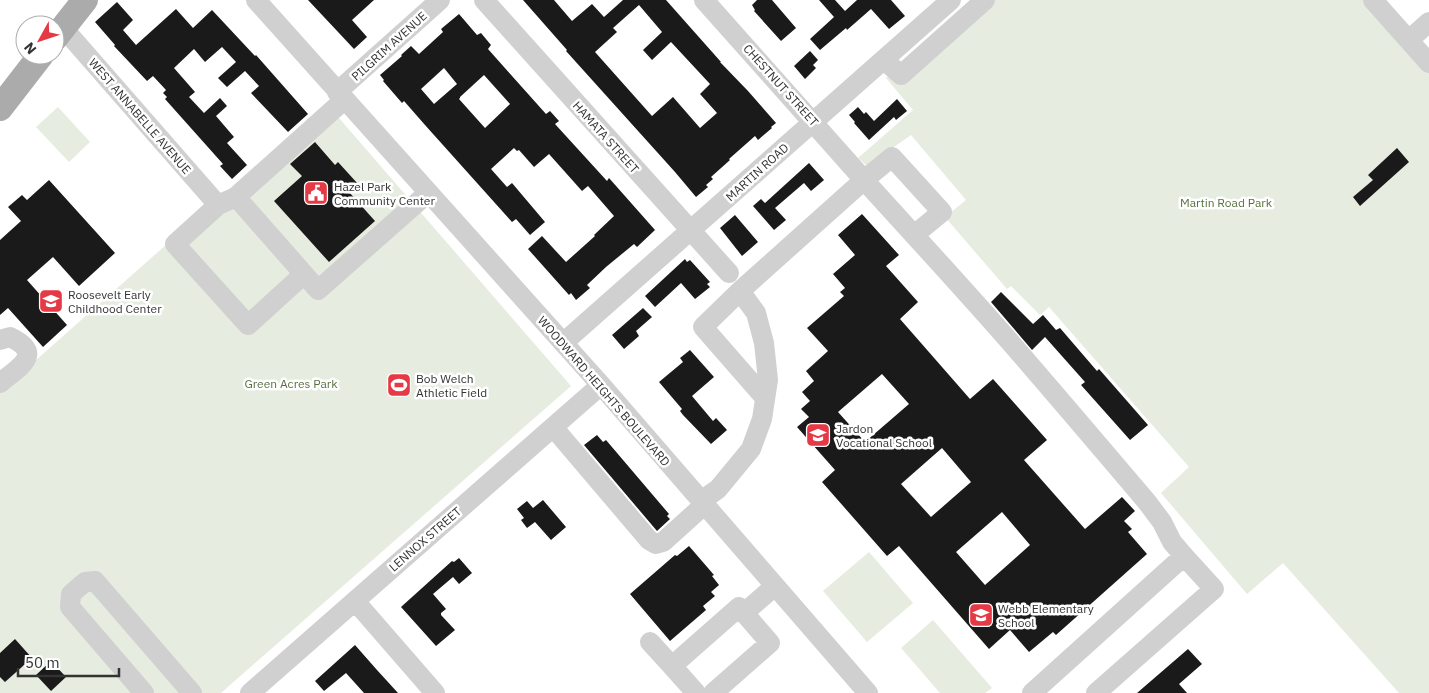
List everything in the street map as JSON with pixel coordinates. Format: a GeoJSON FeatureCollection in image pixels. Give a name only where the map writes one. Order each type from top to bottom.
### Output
{"type":"FeatureCollection","features":[{"type":"Feature","properties":{"kind":"main road"},"geometry":{"type":"LineString","coordinates":[[65,24],[85,0]]}},
{"type":"Feature","properties":{"kind":"main road"},"geometry":{"type":"LineString","coordinates":[[0,108],[33,65]]}},
{"type":"Feature","properties":{"kind":"street","name":"WOODWARD HEIGHTS BOULEVARD"},"geometry":{"type":"LineString","coordinates":[[256,0],[601,386],[775,586],[862,691]]}},
{"type":"Feature","properties":{"kind":"street","name":"PILGRIM AVENUE"},"geometry":{"type":"LineString","coordinates":[[304,274],[248,325],[174,244],[227,201],[341,96],[440,0]]}},
{"type":"Feature","properties":{"kind":"street","name":"HAMATA STREET"},"geometry":{"type":"LineString","coordinates":[[484,0],[728,273]]}},
{"type":"Feature","properties":{"kind":"street","name":"CHESTNUT STREET"},"geometry":{"type":"LineString","coordinates":[[704,0],[1011,343],[1147,502],[1162,522],[1172,542],[1214,589],[1096,693]]}},
{"type":"Feature","properties":{"kind":"street","name":"MARTIN ROAD"},"geometry":{"type":"LineString","coordinates":[[563,343],[884,60],[929,7],[951,0]]}},
{"type":"Feature","properties":{"kind":"street"},"geometry":{"type":"LineString","coordinates":[[884,60],[901,75],[985,0]]}},
{"type":"Feature","properties":{"kind":"street"},"geometry":{"type":"LineString","coordinates":[[1373,0],[1429,63]]}},
{"type":"Feature","properties":{"kind":"street"},"geometry":{"type":"LineString","coordinates":[[1409,40],[1429,22]]}},
{"type":"Feature","properties":{"kind":"street","name":"WEST ANNABELLE AVENUE"},"geometry":{"type":"LineString","coordinates":[[65,36],[72,38],[227,201],[304,274],[318,290],[428,193]]}},
{"type":"Feature","properties":{"kind":"street"},"geometry":{"type":"LineString","coordinates":[[765,398],[703,326],[861,175],[892,157],[942,212],[914,235]]}},
{"type":"Feature","properties":{"kind":"street"},"geometry":{"type":"LineString","coordinates":[[552,428],[649,540],[656,544],[663,542],[718,489],[751,450],[762,419],[768,380],[764,343],[756,313],[740,291]]}},
{"type":"Feature","properties":{"kind":"street"},"geometry":{"type":"LineString","coordinates":[[0,340],[10,337],[26,347],[28,354],[26,361],[0,383]]}},
{"type":"Feature","properties":{"kind":"street","name":"LENNOX STREET"},"geometry":{"type":"LineString","coordinates":[[250,693],[601,386]]}},
{"type":"Feature","properties":{"kind":"street"},"geometry":{"type":"LineString","coordinates":[[1032,693],[1184,556]]}},
{"type":"Feature","properties":{"kind":"street"},"geometry":{"type":"LineString","coordinates":[[144,693],[70,606],[71,594],[85,582],[95,581],[192,693]]}},
{"type":"Feature","properties":{"kind":"street"},"geometry":{"type":"LineString","coordinates":[[744,613],[775,586]]}},
{"type":"Feature","properties":{"kind":"street"},"geometry":{"type":"LineString","coordinates":[[355,601],[435,693]]}},
{"type":"Feature","properties":{"kind":"street"},"geometry":{"type":"LineString","coordinates":[[672,666],[739,607],[770,643],[713,693]]}},
{"type":"Feature","properties":{"kind":"street"},"geometry":{"type":"LineString","coordinates":[[650,642],[696,693]]}},
{"type":"Feature","properties":{"kind":"green space","name":"Martin Road Park"},"geometry":{"type":"Polygon","coordinates":[[[973,0],[1372,0],[1429,64],[1429,693],[1399,693],[1283,563],[1247,594],[1161,493],[1189,467],[1049,307],[1040,315],[1011,286],[1007,289],[945,217],[966,200],[911,135],[867,166],[858,158],[913,110],[886,78],[973,0]]]}},
{"type":"Feature","properties":{"kind":"green space","name":"Green Acres Park"},"geometry":{"type":"Polygon","coordinates":[[[326,103],[571,386],[221,693],[0,693],[0,392],[326,103]]]}},
{"type":"Feature","properties":{"kind":"green space"},"geometry":{"type":"Polygon","coordinates":[[[58,107],[90,142],[69,162],[36,127],[58,107]]]}},
{"type":"Feature","properties":{"kind":"green space"},"geometry":{"type":"Polygon","coordinates":[[[869,552],[913,603],[867,642],[823,591],[869,552]]]}},
{"type":"Feature","properties":{"kind":"green space"},"geometry":{"type":"Polygon","coordinates":[[[933,620],[992,688],[985,693],[940,693],[901,648],[933,620]]]}},
{"type":"Feature","properties":{"kind":"building"},"geometry":{"type":"Polygon","coordinates":[[[308,0],[374,0],[352,20],[367,37],[354,49],[308,0]]]}},
{"type":"Feature","properties":{"kind":"building"},"geometry":{"type":"Polygon","coordinates":[[[523,0],[554,0],[572,21],[592,4],[604,17],[623,0],[666,0],[776,123],[758,140],[755,136],[729,159],[711,177],[713,179],[706,185],[708,187],[696,197],[523,0]],[[639,5],[613,28],[617,32],[595,52],[652,116],[673,97],[700,128],[717,113],[700,94],[710,84],[671,42],[652,60],[643,50],[662,32],[639,5]]]}},
{"type":"Feature","properties":{"kind":"building"},"geometry":{"type":"Polygon","coordinates":[[[757,0],[772,0],[796,28],[781,41],[754,11],[752,5],[757,0]]]}},
{"type":"Feature","properties":{"kind":"building"},"geometry":{"type":"Polygon","coordinates":[[[819,0],[835,0],[845,11],[857,0],[891,0],[905,16],[889,29],[871,9],[820,50],[810,39],[834,17],[819,0]]]}},
{"type":"Feature","properties":{"kind":"building"},"geometry":{"type":"Polygon","coordinates":[[[117,2],[133,20],[123,30],[136,45],[176,9],[193,28],[212,10],[256,55],[308,114],[288,132],[251,93],[259,86],[245,71],[227,87],[218,78],[236,62],[222,47],[205,62],[194,49],[174,68],[195,92],[189,97],[204,113],[220,98],[227,106],[216,116],[234,137],[227,143],[247,165],[232,179],[220,166],[223,164],[165,99],[167,97],[163,93],[166,90],[153,76],[147,81],[114,46],[95,22],[117,2]]]}},
{"type":"Feature","properties":{"kind":"building"},"geometry":{"type":"Polygon","coordinates":[[[459,14],[477,35],[481,33],[491,45],[488,49],[546,114],[550,111],[559,121],[555,124],[607,181],[609,178],[655,230],[637,247],[634,244],[606,267],[587,285],[590,288],[576,300],[571,293],[569,295],[528,249],[542,236],[566,262],[595,236],[614,216],[588,186],[582,191],[549,154],[534,167],[519,150],[517,151],[514,148],[491,169],[507,187],[512,183],[545,222],[530,235],[516,219],[512,222],[404,101],[402,103],[380,75],[411,46],[419,54],[443,32],[441,29],[459,14]],[[444,68],[421,89],[434,104],[457,84],[444,68]],[[484,75],[459,99],[485,128],[510,104],[484,75]]]}},
{"type":"Feature","properties":{"kind":"building"},"geometry":{"type":"Polygon","coordinates":[[[810,51],[818,60],[813,65],[816,68],[805,79],[794,66],[810,51]]]}},
{"type":"Feature","properties":{"kind":"building"},"geometry":{"type":"Polygon","coordinates":[[[897,99],[907,111],[896,120],[894,117],[869,140],[849,115],[858,107],[864,114],[866,112],[874,121],[897,99]]]}},
{"type":"Feature","properties":{"kind":"building","name":"Hazel Park Community Center"},"geometry":{"type":"Polygon","coordinates":[[[315,142],[335,165],[338,162],[358,184],[349,192],[375,221],[329,262],[274,201],[302,176],[290,164],[315,142]]]}},
{"type":"Feature","properties":{"kind":"building"},"geometry":{"type":"Polygon","coordinates":[[[1397,148],[1409,162],[1360,206],[1353,197],[1373,180],[1368,175],[1397,148]]]}},
{"type":"Feature","properties":{"kind":"building"},"geometry":{"type":"Polygon","coordinates":[[[809,163],[824,180],[811,191],[804,183],[775,208],[786,220],[774,230],[753,206],[761,199],[765,203],[809,163]]]}},
{"type":"Feature","properties":{"kind":"building"},"geometry":{"type":"Polygon","coordinates":[[[49,180],[115,253],[79,286],[53,257],[27,280],[67,325],[43,347],[8,308],[0,315],[0,240],[21,221],[8,207],[22,195],[27,200],[49,180]]]}},
{"type":"Feature","properties":{"kind":"building"},"geometry":{"type":"Polygon","coordinates":[[[862,214],[899,255],[886,266],[918,302],[900,319],[970,399],[993,379],[1047,440],[1024,460],[1085,529],[1122,497],[1135,511],[1124,521],[1132,529],[1128,532],[1147,554],[1056,635],[1053,632],[1029,652],[1010,630],[989,649],[899,546],[887,556],[822,482],[835,470],[797,427],[809,417],[801,409],[810,401],[802,392],[814,381],[806,371],[828,351],[807,328],[844,296],[840,292],[845,288],[833,274],[855,255],[838,235],[862,214]],[[882,374],[838,412],[865,442],[909,404],[882,374]],[[942,448],[901,484],[931,517],[971,482],[942,448]],[[1002,512],[956,552],[985,585],[1030,545],[1002,512]]]}},
{"type":"Feature","properties":{"kind":"building"},"geometry":{"type":"Polygon","coordinates":[[[735,215],[758,242],[742,256],[720,228],[735,215]]]}},
{"type":"Feature","properties":{"kind":"building"},"geometry":{"type":"Polygon","coordinates":[[[685,259],[687,262],[690,260],[710,282],[707,284],[710,287],[695,299],[681,283],[655,307],[645,296],[685,259]]]}},
{"type":"Feature","properties":{"kind":"building"},"geometry":{"type":"Polygon","coordinates":[[[1001,292],[1033,324],[1043,315],[1056,330],[1060,328],[1148,425],[1130,440],[1081,385],[1085,382],[1045,337],[1032,350],[991,302],[1001,292]]]}},
{"type":"Feature","properties":{"kind":"building"},"geometry":{"type":"Polygon","coordinates":[[[643,308],[652,317],[636,331],[639,336],[624,349],[612,335],[643,308]]]}},
{"type":"Feature","properties":{"kind":"building"},"geometry":{"type":"Polygon","coordinates":[[[690,350],[714,377],[692,396],[713,421],[716,418],[727,430],[711,444],[683,415],[680,411],[682,409],[659,382],[683,362],[680,358],[690,350]]]}},
{"type":"Feature","properties":{"kind":"building"},"geometry":{"type":"Polygon","coordinates":[[[597,435],[603,442],[606,440],[669,514],[667,516],[670,519],[657,531],[584,445],[597,435]]]}},
{"type":"Feature","properties":{"kind":"building"},"geometry":{"type":"Polygon","coordinates":[[[543,500],[566,527],[551,540],[535,522],[527,528],[521,520],[524,518],[517,509],[527,501],[533,508],[543,500]]]}},
{"type":"Feature","properties":{"kind":"building"},"geometry":{"type":"Polygon","coordinates":[[[689,546],[714,575],[712,576],[719,585],[711,592],[715,596],[703,606],[706,610],[670,641],[630,594],[675,555],[677,556],[689,546]]]}},
{"type":"Feature","properties":{"kind":"building"},"geometry":{"type":"Polygon","coordinates":[[[459,558],[472,573],[459,584],[453,577],[433,594],[446,609],[441,615],[455,630],[436,646],[401,607],[452,561],[454,562],[459,558]]]}},
{"type":"Feature","properties":{"kind":"building"},"geometry":{"type":"Polygon","coordinates":[[[15,639],[32,658],[5,682],[0,677],[0,653],[15,639]]]}},
{"type":"Feature","properties":{"kind":"building"},"geometry":{"type":"Polygon","coordinates":[[[355,645],[398,693],[364,693],[346,673],[324,691],[315,681],[355,645]]]}},
{"type":"Feature","properties":{"kind":"building"},"geometry":{"type":"Polygon","coordinates":[[[1188,649],[1202,664],[1179,684],[1187,693],[1137,693],[1188,649]]]}},
{"type":"Feature","properties":{"kind":"building"},"geometry":{"type":"Polygon","coordinates":[[[51,661],[66,677],[51,691],[36,675],[51,661]]]}},
{"type":"Feature","properties":{"kind":"place","name":"Hazel Park Community Center"},"geometry":{"type":"Point","coordinates":[316,193]}},
{"type":"Feature","properties":{"kind":"place","name":"Roosevelt Early Childhood Center"},"geometry":{"type":"Point","coordinates":[51,301]}},
{"type":"Feature","properties":{"kind":"place","name":"Bob Welch Athletic Field"},"geometry":{"type":"Point","coordinates":[399,385]}},
{"type":"Feature","properties":{"kind":"place","name":"Jardon Vocational School"},"geometry":{"type":"Point","coordinates":[818,435]}},
{"type":"Feature","properties":{"kind":"place","name":"Webb Elementary School"},"geometry":{"type":"Point","coordinates":[981,615]}}]}
